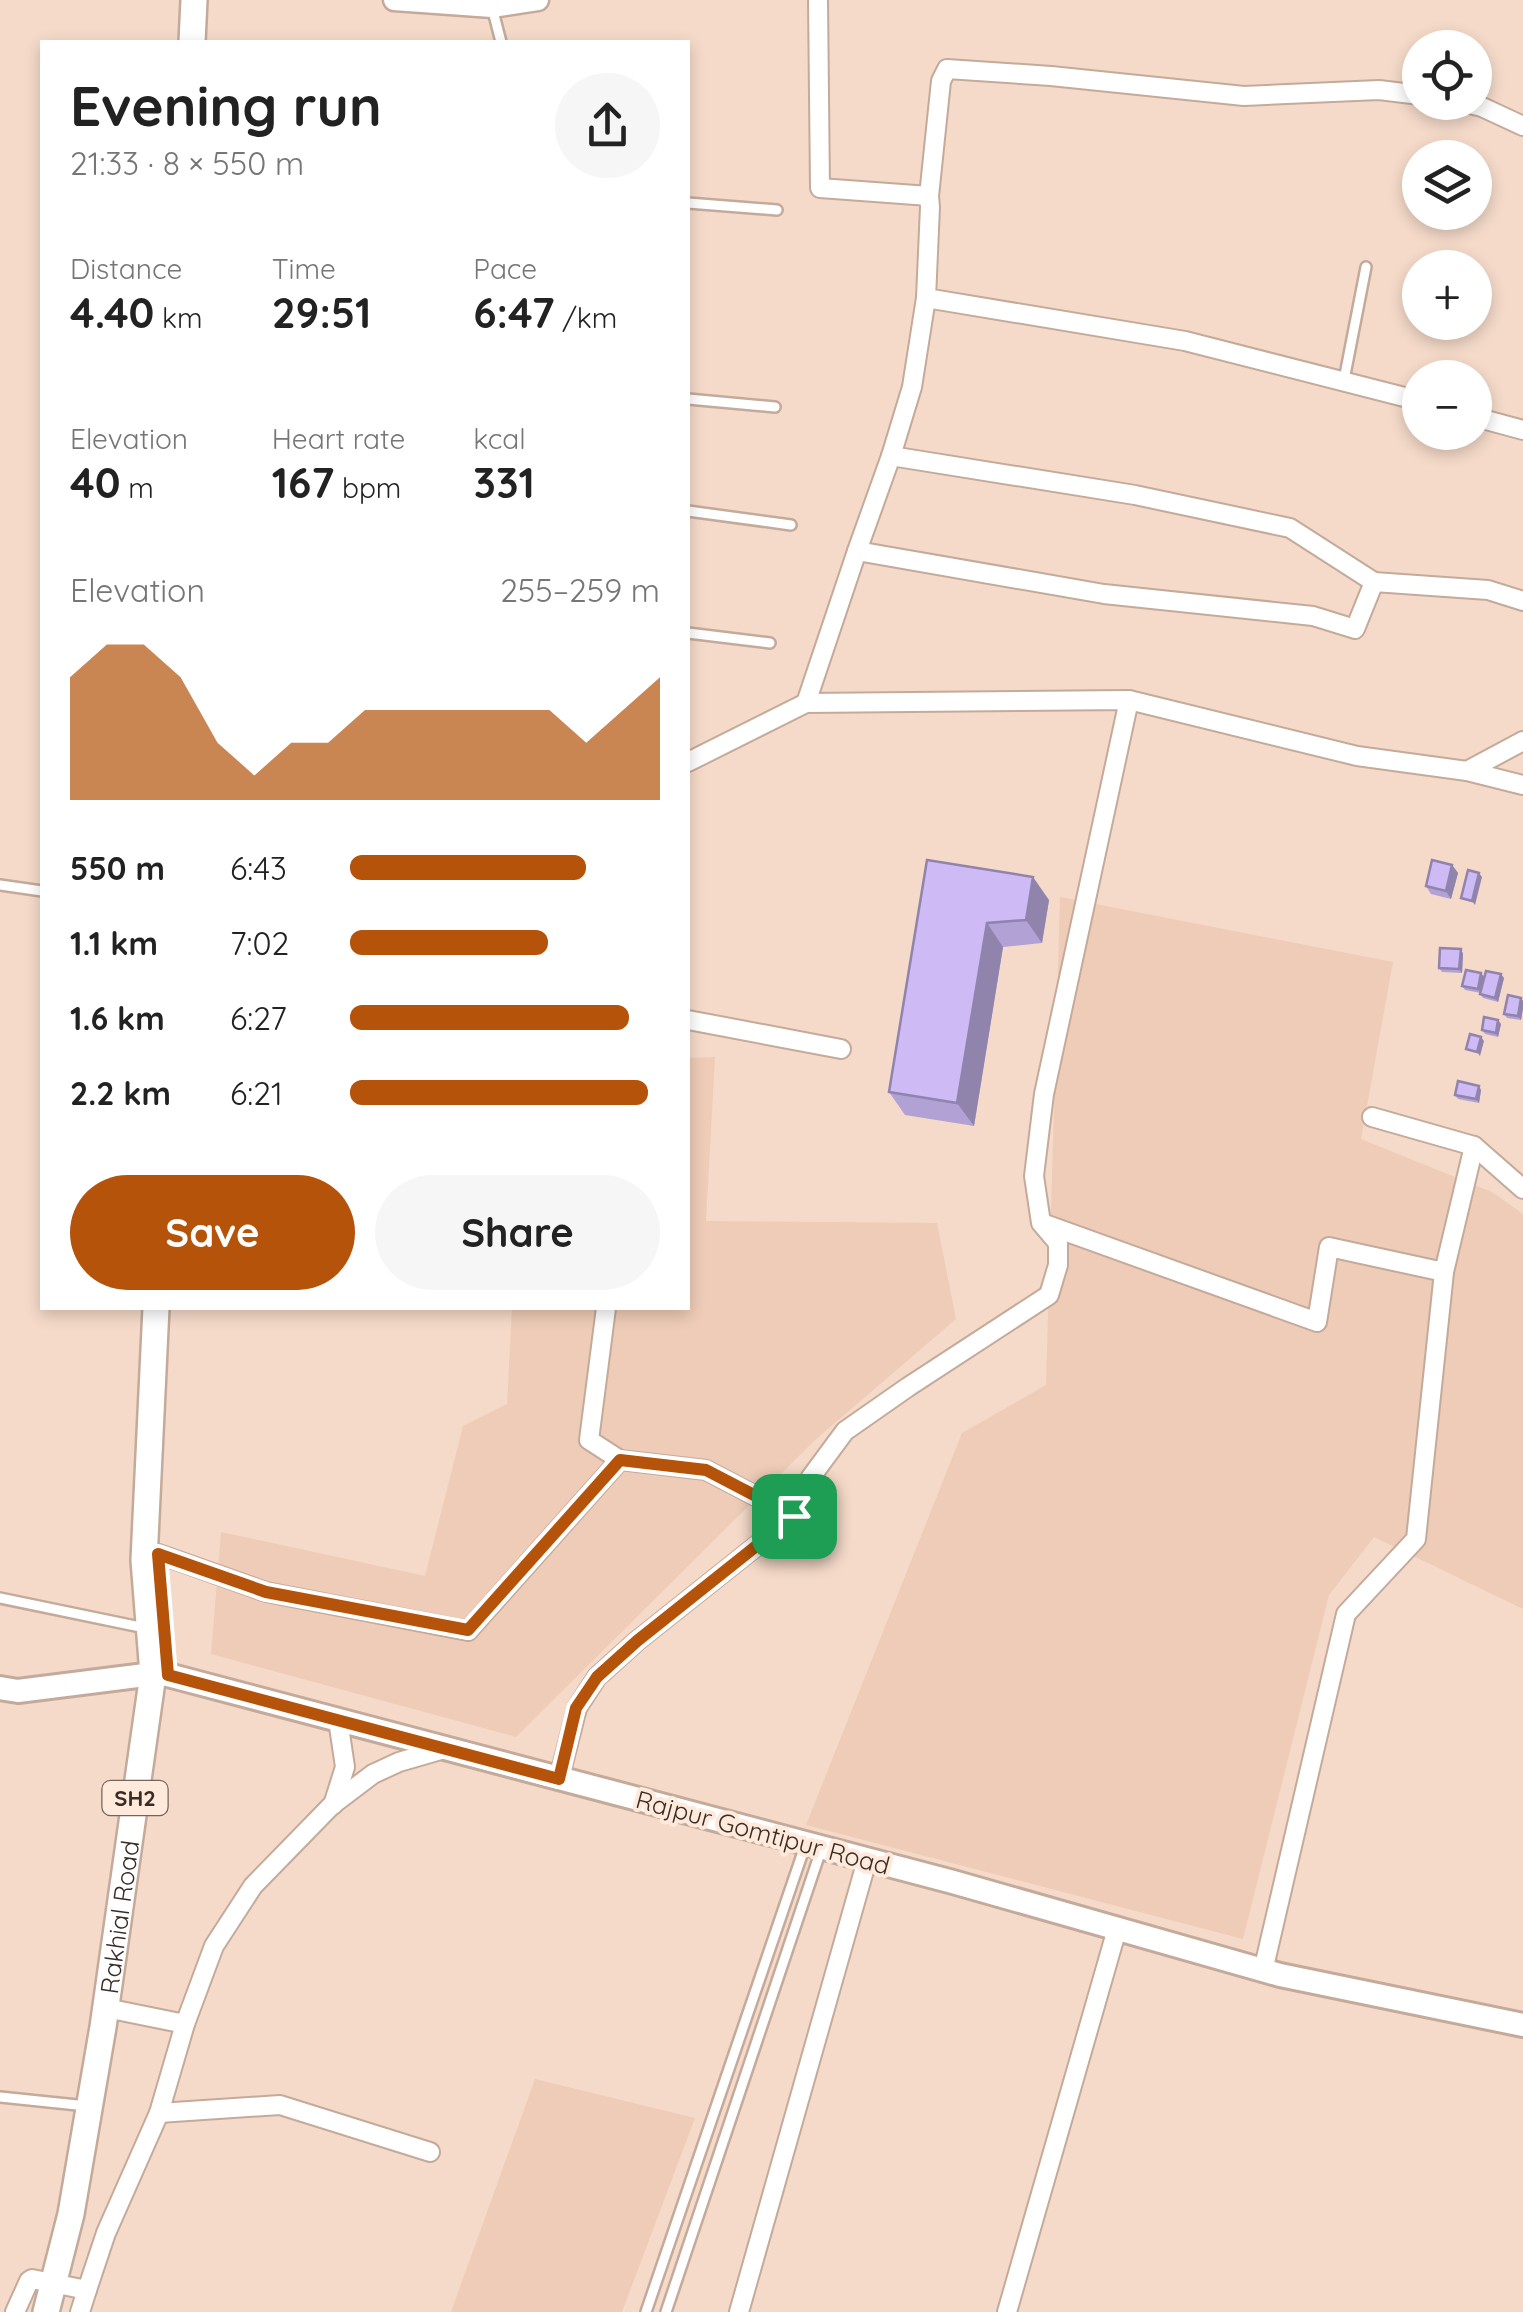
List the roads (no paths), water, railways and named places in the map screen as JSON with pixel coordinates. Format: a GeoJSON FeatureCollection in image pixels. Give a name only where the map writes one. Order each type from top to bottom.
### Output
{"type":"FeatureCollection","features":[{"type":"Feature","properties":{"kind":"main road"},"geometry":{"type":"LineString","coordinates":[[176,40],[178,0]]}},
{"type":"Feature","properties":{"kind":"main road"},"geometry":{"type":"LineString","coordinates":[[192,40],[194,0]]}},
{"type":"Feature","properties":{"kind":"main road","name":"Rakhial Road"},"geometry":{"type":"LineString","coordinates":[[156,1310],[144,1560],[148,1629],[160,1674]]}},
{"type":"Feature","properties":{"kind":"main road","name":"Rakhial Road"},"geometry":{"type":"LineString","coordinates":[[53,2283],[90,2106],[160,1674],[158,1554],[172,1310]]}},
{"type":"Feature","properties":{"kind":"main road","name":"Rajpur Gomtipur Road"},"geometry":{"type":"LineString","coordinates":[[0,1688],[18,1691],[160,1674],[868,1860],[1263,1970],[1523,2025]]}},
{"type":"Feature","properties":{"kind":"main road","name":"SH2"},"geometry":{"type":"LineString","coordinates":[[46,2311],[53,2283]]}},
{"type":"Feature","properties":{"kind":"street"},"geometry":{"type":"LineString","coordinates":[[394,0],[492,7],[538,0]]}},
{"type":"Feature","properties":{"kind":"street"},"geometry":{"type":"LineString","coordinates":[[818,0],[820,188],[929,196]]}},
{"type":"Feature","properties":{"kind":"street"},"geometry":{"type":"LineString","coordinates":[[806,703],[912,387],[926,298],[929,196],[941,81],[948,69],[1244,96],[1402,92]]}},
{"type":"Feature","properties":{"kind":"street"},"geometry":{"type":"LineString","coordinates":[[1492,112],[1523,126]]}},
{"type":"Feature","properties":{"kind":"street"},"geometry":{"type":"LineString","coordinates":[[926,298],[1185,341],[1402,396]]}},
{"type":"Feature","properties":{"kind":"street"},"geometry":{"type":"LineString","coordinates":[[1492,422],[1523,430]]}},
{"type":"Feature","properties":{"kind":"street"},"geometry":{"type":"LineString","coordinates":[[891,456],[1135,495],[1290,528],[1374,582],[1488,590],[1523,602]]}},
{"type":"Feature","properties":{"kind":"street"},"geometry":{"type":"LineString","coordinates":[[858,551],[1104,594],[1313,616],[1354,629],[1374,582]]}},
{"type":"Feature","properties":{"kind":"street"},"geometry":{"type":"LineString","coordinates":[[559,1779],[576,1708],[597,1677],[794,1516],[811,1477],[845,1431],[1050,1296],[1058,1264],[1058,1243],[1041,1223],[1034,1176],[1044,1094],[1128,700]]}},
{"type":"Feature","properties":{"kind":"street"},"geometry":{"type":"LineString","coordinates":[[690,761],[806,703],[1128,700],[1356,756],[1466,770],[1523,784]]}},
{"type":"Feature","properties":{"kind":"street"},"geometry":{"type":"LineString","coordinates":[[1466,770],[1523,741]]}},
{"type":"Feature","properties":{"kind":"street"},"geometry":{"type":"LineString","coordinates":[[690,1020],[841,1049]]}},
{"type":"Feature","properties":{"kind":"street"},"geometry":{"type":"LineString","coordinates":[[1372,1116],[1474,1146],[1523,1189]]}},
{"type":"Feature","properties":{"kind":"street"},"geometry":{"type":"LineString","coordinates":[[1263,1970],[1346,1614],[1416,1539],[1444,1272],[1474,1146]]}},
{"type":"Feature","properties":{"kind":"street"},"geometry":{"type":"LineString","coordinates":[[1041,1223],[1317,1322],[1329,1248],[1444,1272]]}},
{"type":"Feature","properties":{"kind":"street"},"geometry":{"type":"LineString","coordinates":[[606,1310],[589,1440],[620,1460],[706,1470],[794,1516]]}},
{"type":"Feature","properties":{"kind":"street"},"geometry":{"type":"LineString","coordinates":[[158,1554],[266,1592],[468,1630],[620,1460]]}},
{"type":"Feature","properties":{"kind":"street"},"geometry":{"type":"LineString","coordinates":[[332,1805],[345,1767],[338,1720]]}},
{"type":"Feature","properties":{"kind":"street"},"geometry":{"type":"LineString","coordinates":[[80,2312],[106,2233],[159,2113],[185,2024],[214,1946],[253,1886],[332,1805],[374,1774],[399,1762],[445,1749]]}},
{"type":"Feature","properties":{"kind":"street"},"geometry":{"type":"LineString","coordinates":[[739,2312],[868,1860]]}},
{"type":"Feature","properties":{"kind":"street"},"geometry":{"type":"LineString","coordinates":[[1007,2312],[1117,1929]]}},
{"type":"Feature","properties":{"kind":"street"},"geometry":{"type":"LineString","coordinates":[[106,2008],[185,2024]]}},
{"type":"Feature","properties":{"kind":"street"},"geometry":{"type":"LineString","coordinates":[[159,2113],[280,2105],[430,2152]]}},
{"type":"Feature","properties":{"kind":"street"},"geometry":{"type":"LineString","coordinates":[[16,2312],[32,2279],[86,2290]]}},
{"type":"Feature","properties":{"kind":"lane"},"geometry":{"type":"LineString","coordinates":[[492,7],[500,40]]}},
{"type":"Feature","properties":{"kind":"lane"},"geometry":{"type":"LineString","coordinates":[[690,203],[777,210]]}},
{"type":"Feature","properties":{"kind":"lane"},"geometry":{"type":"LineString","coordinates":[[1344,380],[1366,267]]}},
{"type":"Feature","properties":{"kind":"lane"},"geometry":{"type":"LineString","coordinates":[[690,399],[775,407]]}},
{"type":"Feature","properties":{"kind":"lane"},"geometry":{"type":"LineString","coordinates":[[690,512],[792,525]]}},
{"type":"Feature","properties":{"kind":"lane"},"geometry":{"type":"LineString","coordinates":[[690,633],[770,643]]}},
{"type":"Feature","properties":{"kind":"lane"},"geometry":{"type":"LineString","coordinates":[[0,884],[40,891]]}},
{"type":"Feature","properties":{"kind":"lane"},"geometry":{"type":"LineString","coordinates":[[0,1598],[148,1629]]}},
{"type":"Feature","properties":{"kind":"lane"},"geometry":{"type":"LineString","coordinates":[[646,2312],[754,1996],[813,1846]]}},
{"type":"Feature","properties":{"kind":"lane"},"geometry":{"type":"LineString","coordinates":[[666,2312],[770,2001],[813,1846]]}},
{"type":"Feature","properties":{"kind":"lane"},"geometry":{"type":"LineString","coordinates":[[754,1996],[770,2001]]}},
{"type":"Feature","properties":{"kind":"lane"},"geometry":{"type":"LineString","coordinates":[[720,2096],[737,2100]]}},
{"type":"Feature","properties":{"kind":"lane"},"geometry":{"type":"LineString","coordinates":[[0,2097],[90,2106]]}},
{"type":"Feature","properties":{"kind":"lane"},"geometry":{"type":"LineString","coordinates":[[688,2189],[705,2195]]}}]}
